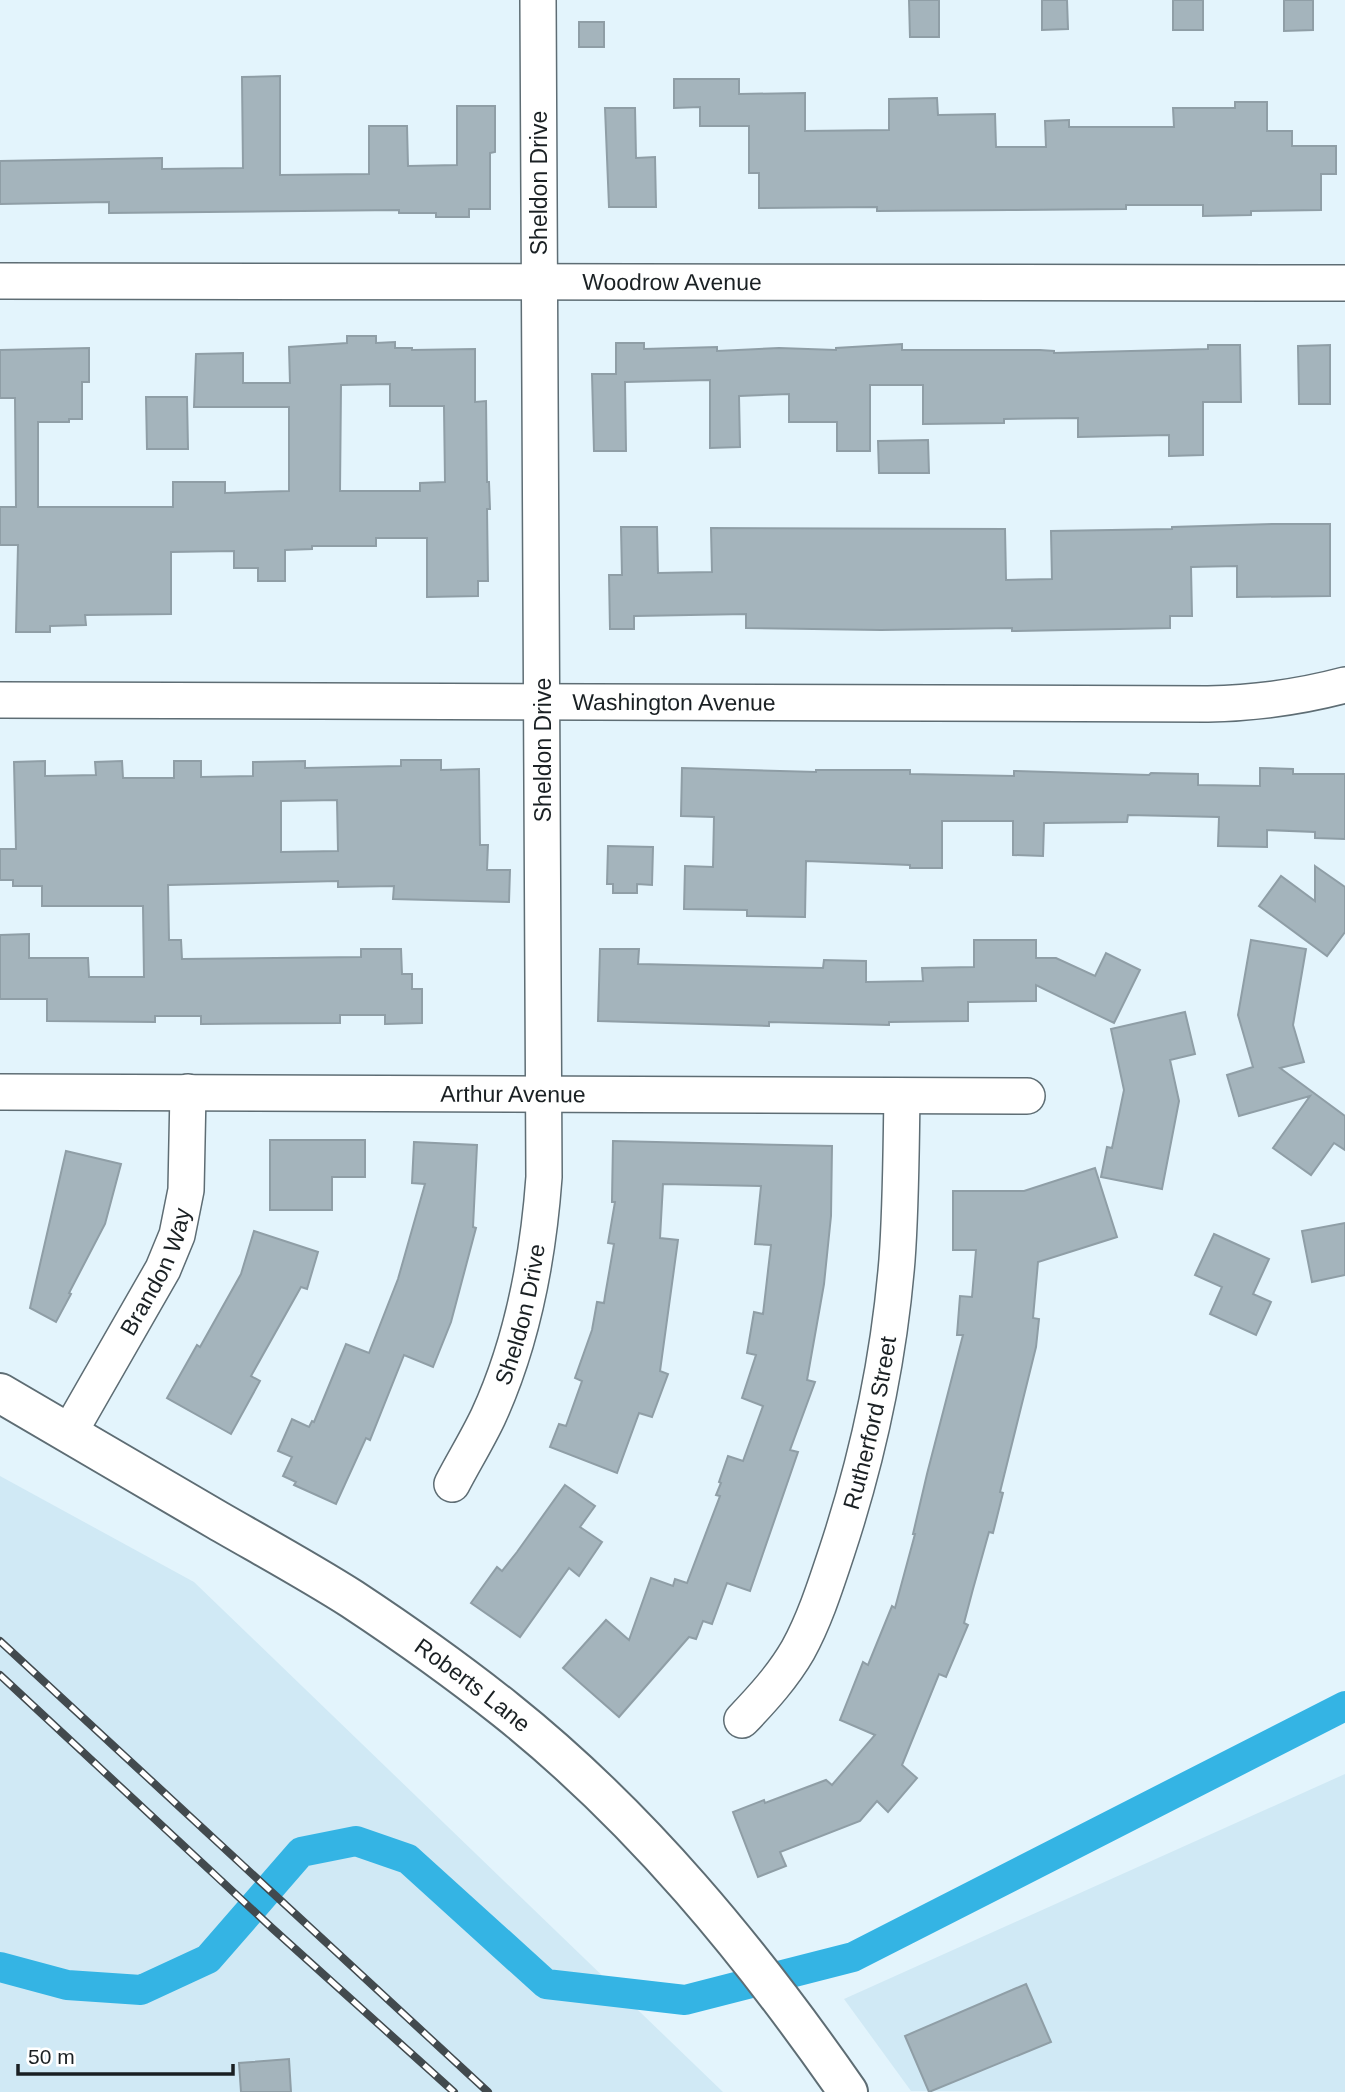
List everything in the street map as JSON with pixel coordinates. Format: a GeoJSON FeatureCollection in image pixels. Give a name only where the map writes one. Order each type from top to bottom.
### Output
{"type":"FeatureCollection","features":[{"type":"Feature","properties":{"kind":"street","name":"Sheldon Drive"},"geometry":{"type":"LineString","coordinates":[[452,1483],[488,1417],[512,1357],[529,1295],[540,1230],[544,1177],[538,0]]}},
{"type":"Feature","properties":{"kind":"street","name":"Woodrow Avenue"},"geometry":{"type":"LineString","coordinates":[[0,281],[1345,283]]}},
{"type":"Feature","properties":{"kind":"street","name":"Washington Avenue"},"geometry":{"type":"LineString","coordinates":[[0,700],[1208,704],[1246,703],[1298,696],[1345,685]]}},
{"type":"Feature","properties":{"kind":"street","name":"Arthur Avenue"},"geometry":{"type":"LineString","coordinates":[[0,1091],[1027,1096]]}},
{"type":"Feature","properties":{"kind":"street","name":"Brandon Way"},"geometry":{"type":"LineString","coordinates":[[69,1433],[163,1269],[177,1235],[186,1190],[188,1092]]}},
{"type":"Feature","properties":{"kind":"street","name":"Rutherford Street"},"geometry":{"type":"LineString","coordinates":[[742,1720],[774,1687],[799,1648],[820,1601],[848,1518],[870,1433],[887,1347],[897,1261],[902,1096]]}},
{"type":"Feature","properties":{"kind":"street","name":"Roberts Lane"},"geometry":{"type":"LineString","coordinates":[[0,1393],[351,1599],[420,1645],[508,1711],[590,1784],[668,1862],[792,2011],[848,2092]]}},
{"type":"Feature","properties":{"kind":"shaded area"},"geometry":{"type":"Polygon","coordinates":[[[0,1476],[194,1582],[723,2092],[0,2092],[0,1476]]]}},
{"type":"Feature","properties":{"kind":"shaded area"},"geometry":{"type":"Polygon","coordinates":[[[1345,1774],[1345,2092],[911,2091],[844,1999],[1345,1774]]]}},
{"type":"Feature","properties":{"kind":"building"},"geometry":{"type":"Polygon","coordinates":[[[909,0],[939,0],[939,37],[910,37],[909,0]]]}},
{"type":"Feature","properties":{"kind":"building"},"geometry":{"type":"Polygon","coordinates":[[[1042,0],[1067,0],[1068,29],[1042,30],[1042,0]]]}},
{"type":"Feature","properties":{"kind":"building"},"geometry":{"type":"Polygon","coordinates":[[[1173,0],[1203,0],[1203,30],[1173,30],[1173,0]]]}},
{"type":"Feature","properties":{"kind":"building"},"geometry":{"type":"Polygon","coordinates":[[[1284,0],[1313,0],[1313,30],[1284,31],[1284,0]]]}},
{"type":"Feature","properties":{"kind":"building"},"geometry":{"type":"Polygon","coordinates":[[[579,22],[604,22],[604,47],[579,47],[579,22]]]}},
{"type":"Feature","properties":{"kind":"building"},"geometry":{"type":"Polygon","coordinates":[[[280,76],[280,175],[369,174],[369,126],[407,126],[408,166],[457,165],[457,106],[495,106],[495,152],[490,153],[490,209],[469,209],[469,217],[436,217],[436,213],[399,213],[399,210],[109,213],[109,202],[0,204],[0,161],[162,158],[162,169],[243,168],[242,77],[280,76]]]}},
{"type":"Feature","properties":{"kind":"building"},"geometry":{"type":"Polygon","coordinates":[[[674,79],[739,79],[739,94],[805,93],[805,131],[889,130],[889,99],[937,98],[938,115],[995,114],[996,147],[1046,147],[1045,121],[1069,120],[1069,127],[1174,127],[1173,108],[1235,108],[1235,102],[1267,102],[1267,131],[1292,131],[1292,146],[1336,146],[1336,174],[1321,174],[1321,210],[1251,211],[1251,215],[1203,216],[1203,205],[1126,205],[1126,209],[877,211],[877,207],[759,208],[759,173],[749,173],[749,126],[700,126],[700,107],[674,108],[674,79]]]}},
{"type":"Feature","properties":{"kind":"building"},"geometry":{"type":"Polygon","coordinates":[[[605,108],[635,108],[636,158],[655,157],[656,207],[609,207],[605,108]]]}},
{"type":"Feature","properties":{"kind":"building"},"geometry":{"type":"Polygon","coordinates":[[[347,336],[376,336],[376,343],[395,342],[395,348],[475,349],[475,402],[486,401],[490,509],[487,509],[488,581],[478,581],[478,596],[427,597],[427,538],[376,538],[376,546],[312,546],[312,549],[285,550],[285,581],[258,581],[258,568],[234,568],[234,551],[171,552],[171,614],[85,615],[86,625],[50,626],[50,632],[16,632],[18,545],[0,545],[0,507],[16,507],[15,398],[0,398],[0,350],[89,348],[89,382],[82,382],[82,419],[69,419],[69,422],[38,422],[38,507],[173,507],[173,482],[225,482],[225,493],[289,491],[289,407],[194,407],[196,354],[243,353],[243,383],[290,383],[289,347],[347,343],[347,336]],[[390,384],[341,385],[340,491],[420,491],[420,483],[445,482],[444,406],[390,406],[390,384]]]}},
{"type":"Feature","properties":{"kind":"building"},"geometry":{"type":"Polygon","coordinates":[[[616,343],[644,343],[644,349],[717,347],[717,351],[779,348],[836,350],[902,344],[902,350],[1040,350],[1054,353],[1208,349],[1208,345],[1240,345],[1241,402],[1203,402],[1203,455],[1169,456],[1169,435],[1078,437],[1078,418],[1004,419],[1004,423],[923,424],[923,385],[870,385],[870,451],[837,451],[837,422],[789,422],[789,394],[739,396],[740,447],[710,448],[710,380],[625,382],[626,451],[594,451],[592,374],[616,374],[616,343]]]}},
{"type":"Feature","properties":{"kind":"building"},"geometry":{"type":"Polygon","coordinates":[[[1330,345],[1330,404],[1299,404],[1298,346],[1330,345]]]}},
{"type":"Feature","properties":{"kind":"building"},"geometry":{"type":"Polygon","coordinates":[[[146,397],[187,397],[188,449],[147,449],[146,397]]]}},
{"type":"Feature","properties":{"kind":"building"},"geometry":{"type":"Polygon","coordinates":[[[928,440],[929,473],[879,473],[878,441],[928,440]]]}},
{"type":"Feature","properties":{"kind":"building"},"geometry":{"type":"Polygon","coordinates":[[[1330,524],[1330,596],[1237,597],[1237,566],[1191,567],[1192,616],[1170,616],[1170,628],[1012,631],[1012,628],[746,628],[746,614],[634,616],[634,629],[610,629],[609,575],[622,575],[621,527],[657,527],[658,573],[712,572],[711,528],[1005,529],[1006,580],[1052,579],[1051,531],[1330,524]]]}},
{"type":"Feature","properties":{"kind":"building"},"geometry":{"type":"Polygon","coordinates":[[[401,760],[441,760],[441,770],[479,769],[480,845],[488,845],[487,870],[510,870],[509,902],[393,899],[394,886],[338,887],[338,881],[168,885],[169,940],[181,940],[182,959],[361,957],[361,949],[401,949],[402,974],[412,974],[412,989],[422,989],[422,1023],[385,1024],[385,1015],[340,1015],[340,1023],[201,1024],[201,1016],[155,1016],[155,1022],[47,1021],[47,999],[0,999],[0,935],[29,934],[29,958],[88,958],[89,977],[144,977],[143,906],[42,906],[42,886],[13,886],[13,880],[0,880],[0,849],[16,849],[14,762],[45,761],[45,776],[96,775],[95,762],[122,761],[123,778],[174,778],[174,761],[201,761],[201,777],[253,776],[253,762],[305,761],[305,768],[401,766],[401,760]],[[337,800],[281,801],[281,852],[338,851],[337,800]]]}},
{"type":"Feature","properties":{"kind":"building"},"geometry":{"type":"Polygon","coordinates":[[[682,768],[816,772],[910,770],[910,774],[1014,776],[1014,771],[1198,774],[1198,785],[1260,786],[1260,768],[1293,769],[1293,774],[1345,774],[1345,839],[1315,838],[1315,832],[1267,830],[1267,847],[1218,846],[1219,817],[1128,815],[1127,822],[1044,823],[1043,856],[1013,855],[1013,821],[942,821],[942,868],[806,861],[805,917],[747,916],[747,910],[684,909],[685,866],[713,867],[714,817],[681,816],[682,768]]]}},
{"type":"Feature","properties":{"kind":"building"},"geometry":{"type":"Polygon","coordinates":[[[608,846],[653,847],[652,885],[637,884],[637,893],[613,893],[613,884],[607,884],[608,846]]]}},
{"type":"Feature","properties":{"kind":"building"},"geometry":{"type":"Polygon","coordinates":[[[1315,866],[1345,887],[1345,932],[1327,956],[1259,906],[1281,876],[1315,901],[1315,866]]]}},
{"type":"Feature","properties":{"kind":"building"},"geometry":{"type":"Polygon","coordinates":[[[974,940],[1036,940],[1036,958],[1056,958],[1095,976],[1106,953],[1140,970],[1114,1023],[1036,985],[1036,1001],[968,1002],[968,1021],[889,1022],[889,1025],[769,1022],[769,1026],[598,1021],[600,949],[639,949],[638,964],[823,968],[824,960],[866,961],[866,982],[923,981],[922,968],[974,967],[974,940]]]}},
{"type":"Feature","properties":{"kind":"building"},"geometry":{"type":"Polygon","coordinates":[[[1251,940],[1306,949],[1293,1025],[1304,1062],[1280,1068],[1345,1116],[1345,1150],[1334,1143],[1311,1175],[1273,1148],[1310,1096],[1239,1116],[1227,1075],[1253,1067],[1238,1015],[1251,940]]]}},
{"type":"Feature","properties":{"kind":"building"},"geometry":{"type":"Polygon","coordinates":[[[1185,1012],[1195,1054],[1170,1060],[1179,1101],[1162,1189],[1101,1177],[1107,1147],[1112,1148],[1124,1090],[1111,1029],[1185,1012]]]}},
{"type":"Feature","properties":{"kind":"building"},"geometry":{"type":"Polygon","coordinates":[[[270,1140],[365,1140],[365,1177],[332,1177],[332,1210],[270,1210],[270,1140]]]}},
{"type":"Feature","properties":{"kind":"building"},"geometry":{"type":"Polygon","coordinates":[[[613,1141],[832,1146],[831,1216],[824,1284],[807,1380],[815,1382],[790,1450],[798,1452],[750,1591],[727,1583],[712,1624],[703,1621],[696,1639],[689,1637],[619,1717],[563,1668],[606,1620],[629,1640],[651,1578],[673,1586],[675,1579],[687,1583],[720,1496],[716,1495],[728,1456],[743,1461],[763,1406],[742,1398],[756,1355],[747,1353],[754,1312],[763,1314],[771,1245],[755,1244],[761,1186],[663,1184],[660,1238],[678,1240],[660,1371],[668,1374],[652,1417],[639,1413],[617,1473],[550,1447],[559,1424],[566,1426],[582,1381],[575,1378],[592,1330],[597,1302],[604,1303],[614,1244],[608,1243],[615,1202],[612,1202],[613,1141]]]}},
{"type":"Feature","properties":{"kind":"building"},"geometry":{"type":"Polygon","coordinates":[[[414,1142],[477,1145],[473,1227],[476,1228],[451,1322],[433,1367],[404,1355],[370,1440],[366,1438],[336,1504],[294,1485],[296,1482],[283,1476],[292,1457],[278,1451],[292,1419],[309,1427],[312,1421],[314,1422],[346,1344],[369,1353],[398,1279],[425,1184],[412,1183],[414,1142]]]}},
{"type":"Feature","properties":{"kind":"building"},"geometry":{"type":"Polygon","coordinates":[[[66,1151],[121,1164],[105,1224],[56,1322],[30,1308],[66,1151]]]}},
{"type":"Feature","properties":{"kind":"building"},"geometry":{"type":"Polygon","coordinates":[[[1095,1168],[1117,1237],[1038,1262],[1033,1318],[1039,1319],[1036,1347],[1000,1492],[1003,1493],[993,1533],[989,1532],[973,1589],[964,1623],[968,1625],[946,1677],[939,1674],[902,1765],[917,1778],[888,1812],[877,1801],[860,1821],[780,1852],[786,1866],[758,1877],[733,1812],[826,1780],[832,1785],[875,1735],[840,1720],[863,1662],[868,1665],[892,1606],[895,1608],[963,1335],[957,1335],[960,1296],[972,1297],[976,1250],[953,1250],[953,1191],[1024,1191],[1095,1168]]]}},
{"type":"Feature","properties":{"kind":"building"},"geometry":{"type":"Polygon","coordinates":[[[1345,1223],[1345,1275],[1312,1282],[1302,1231],[1345,1223]]]}},
{"type":"Feature","properties":{"kind":"building"},"geometry":{"type":"Polygon","coordinates":[[[254,1231],[318,1252],[307,1289],[301,1287],[251,1376],[260,1381],[231,1434],[167,1398],[197,1345],[200,1347],[241,1274],[254,1231]]]}},
{"type":"Feature","properties":{"kind":"building"},"geometry":{"type":"Polygon","coordinates":[[[1214,1234],[1269,1259],[1253,1294],[1271,1302],[1256,1335],[1210,1314],[1222,1287],[1195,1275],[1214,1234]]]}},
{"type":"Feature","properties":{"kind":"building"},"geometry":{"type":"Polygon","coordinates":[[[565,1485],[595,1506],[580,1527],[602,1542],[579,1576],[569,1568],[520,1637],[471,1603],[497,1567],[502,1571],[565,1485]]]}},
{"type":"Feature","properties":{"kind":"building"},"geometry":{"type":"Polygon","coordinates":[[[1026,1984],[1051,2042],[929,2092],[905,2036],[1026,1984]]]}},
{"type":"Feature","properties":{"kind":"building"},"geometry":{"type":"Polygon","coordinates":[[[289,2059],[291,2092],[241,2092],[239,2063],[289,2059]]]}},
{"type":"Feature","properties":{"kind":"waterway"},"geometry":{"type":"LineString","coordinates":[[0,1967],[67,1985],[141,1990],[208,1959],[301,1852],[356,1841],[408,1859],[546,1984],[685,2000],[853,1957],[1345,1706]]}},
{"type":"Feature","properties":{"kind":"railway"},"geometry":{"type":"LineString","coordinates":[[0,1641],[488,2092]]}},
{"type":"Feature","properties":{"kind":"railway"},"geometry":{"type":"LineString","coordinates":[[0,1675],[272,1928],[454,2092]]}}]}
